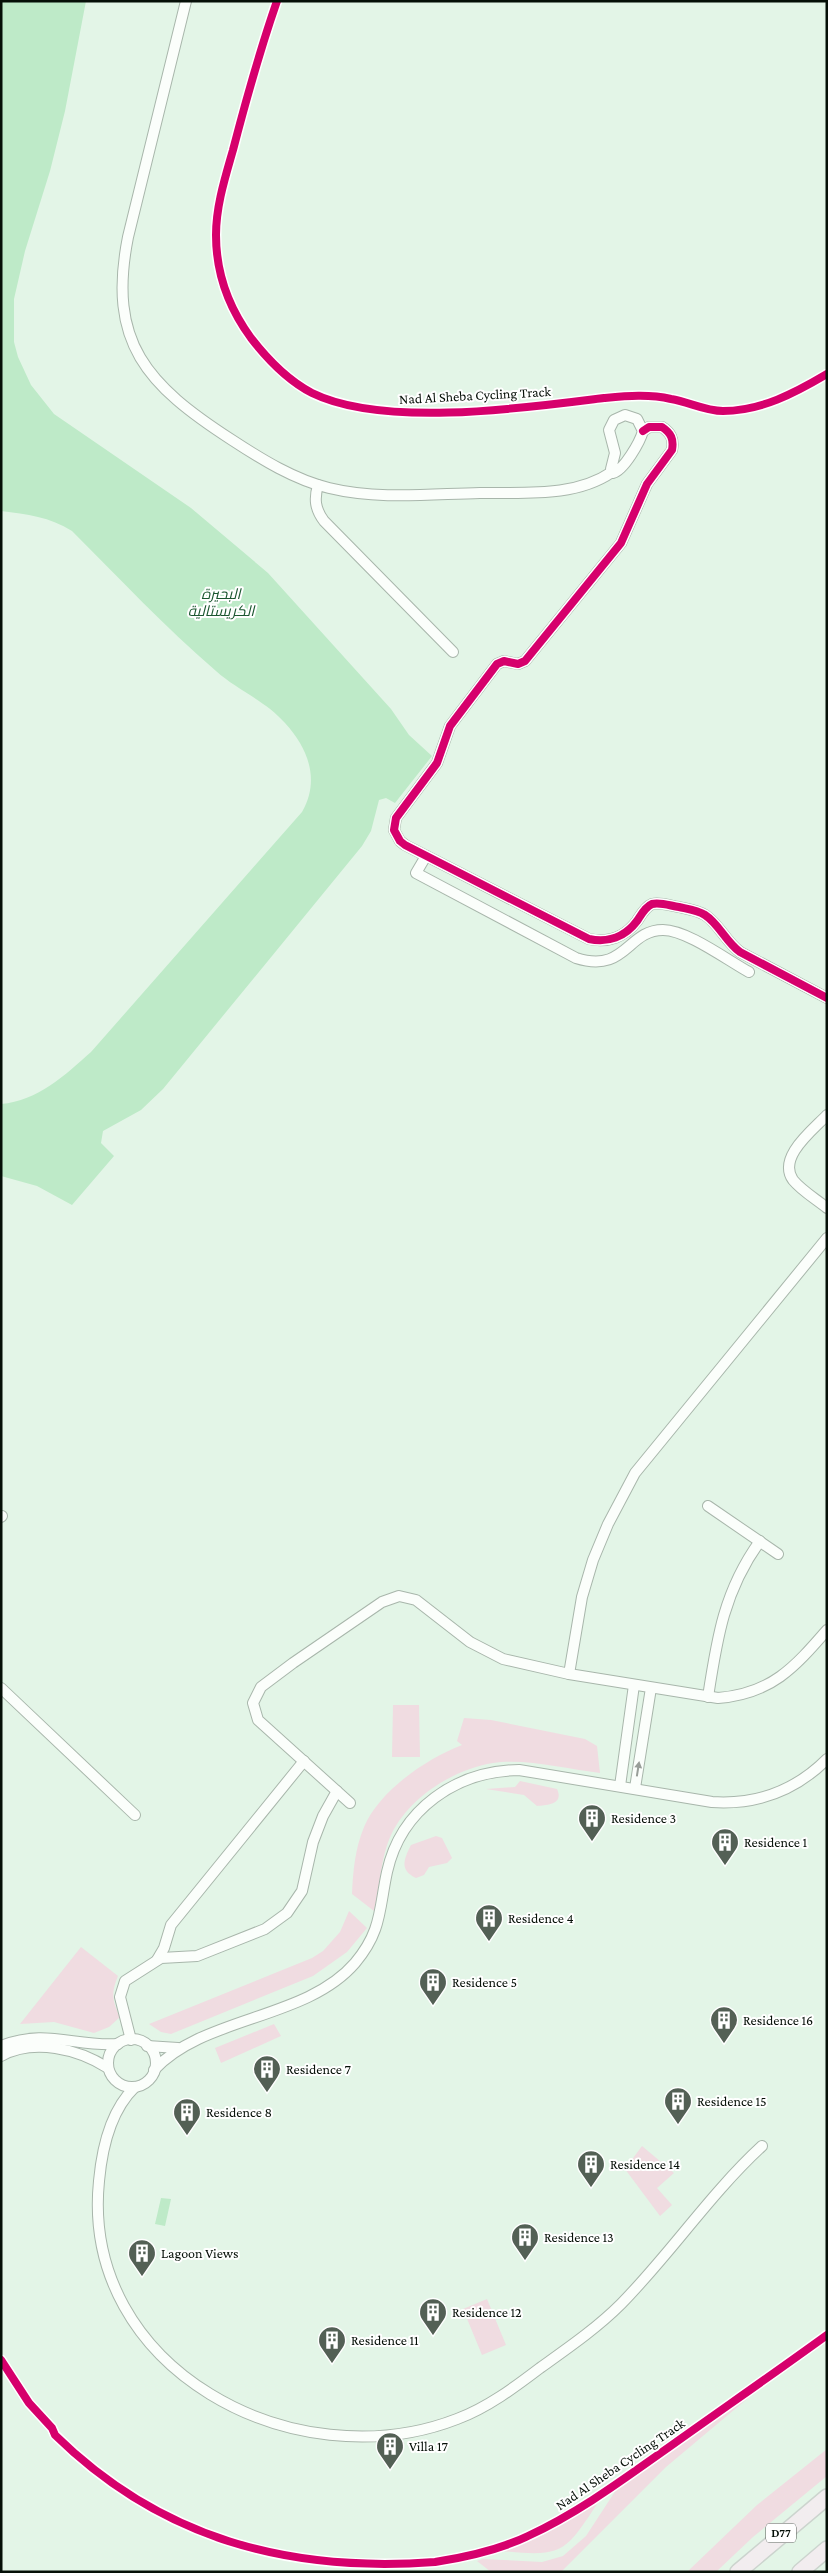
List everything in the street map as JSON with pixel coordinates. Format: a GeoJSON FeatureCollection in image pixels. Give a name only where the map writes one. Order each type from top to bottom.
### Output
{"type":"FeatureCollection","features":[{"type":"Feature","properties":{"kind":"main road","name":"D77"},"geometry":{"type":"LineString","coordinates":[[738,2572],[827,2497]]}},
{"type":"Feature","properties":{"kind":"main road"},"geometry":{"type":"LineString","coordinates":[[800,2572],[827,2549]]}},
{"type":"Feature","properties":{"kind":"street"},"geometry":{"type":"LineString","coordinates":[[186,1],[123,262],[122,298],[127,329],[144,365],[167,392],[244,448],[281,468],[318,485],[353,492],[397,494],[531,492],[579,488],[596,482],[612,472],[616,473],[629,457],[641,438],[643,431],[639,422],[629,415],[617,417],[611,423],[609,435],[615,453],[612,472]]}},
{"type":"Feature","properties":{"kind":"street"},"geometry":{"type":"LineString","coordinates":[[643,431],[649,427],[662,427],[668,431],[673,443],[672,450],[647,484],[621,543],[524,661],[518,664],[504,661],[497,664],[450,726],[437,764],[396,818],[394,830],[400,841],[426,856],[582,936],[595,940],[608,940],[621,936],[632,927],[646,908],[653,904],[661,903],[699,912],[712,921],[727,942],[740,952],[827,998]]}},
{"type":"Feature","properties":{"kind":"street"},"geometry":{"type":"LineString","coordinates":[[318,485],[316,505],[324,521],[453,652]]}},
{"type":"Feature","properties":{"kind":"street"},"geometry":{"type":"LineString","coordinates":[[426,856],[416,873],[576,958],[590,962],[611,959],[623,953],[644,935],[664,930],[684,936],[749,972]]}},
{"type":"Feature","properties":{"kind":"street"},"geometry":{"type":"LineString","coordinates":[[827,1115],[792,1154],[789,1168],[794,1180],[827,1208]]}},
{"type":"Feature","properties":{"kind":"street"},"geometry":{"type":"LineString","coordinates":[[569,1674],[582,1597],[593,1560],[608,1524],[635,1473],[827,1238]]}},
{"type":"Feature","properties":{"kind":"street"},"geometry":{"type":"LineString","coordinates":[[708,1506],[778,1554]]}},
{"type":"Feature","properties":{"kind":"street"},"geometry":{"type":"LineString","coordinates":[[708,1697],[723,1614],[741,1569],[760,1541]]}},
{"type":"Feature","properties":{"kind":"street"},"geometry":{"type":"LineString","coordinates":[[350,1803],[258,1720],[253,1708],[256,1694],[293,1663],[387,1599],[399,1596],[416,1600],[470,1642],[495,1656],[514,1662],[569,1674],[708,1697],[741,1695],[773,1682],[800,1661],[827,1630]]}},
{"type":"Feature","properties":{"kind":"street"},"geometry":{"type":"LineString","coordinates":[[620,1786],[634,1685]]}},
{"type":"Feature","properties":{"kind":"street"},"geometry":{"type":"LineString","coordinates":[[1,1688],[135,1815]]}},
{"type":"Feature","properties":{"kind":"street"},"geometry":{"type":"LineString","coordinates":[[634,1788],[651,1688]]}},
{"type":"Feature","properties":{"kind":"street"},"geometry":{"type":"LineString","coordinates":[[627,1733],[643,1735]]}},
{"type":"Feature","properties":{"kind":"street"},"geometry":{"type":"LineString","coordinates":[[118,2107],[135,2087],[147,2081],[154,2070],[178,2048],[317,1992],[346,1972],[362,1955],[375,1930],[381,1913],[390,1860],[401,1834],[428,1802],[451,1786],[491,1772],[519,1770],[712,1802],[749,1801],[767,1797],[794,1786],[827,1759]]}},
{"type":"Feature","properties":{"kind":"street"},"geometry":{"type":"LineString","coordinates":[[157,1960],[166,1943],[171,1925],[304,1761]]}},
{"type":"Feature","properties":{"kind":"street"},"geometry":{"type":"LineString","coordinates":[[131,2040],[120,1997],[120,1990],[128,1978],[157,1960],[177,1957],[189,1958],[265,1929],[287,1913],[302,1891],[313,1842],[337,1791]]}},
{"type":"Feature","properties":{"kind":"street"},"geometry":{"type":"LineString","coordinates":[[166,1943],[177,1957]]}},
{"type":"Feature","properties":{"kind":"street"},"geometry":{"type":"LineString","coordinates":[[4,2044],[24,2033],[71,2035],[86,2044],[118,2044],[131,2040],[147,2046],[178,2048]]}},
{"type":"Feature","properties":{"kind":"street"},"geometry":{"type":"LineString","coordinates":[[54,2048],[55,2034]]}},
{"type":"Feature","properties":{"kind":"street"},"geometry":{"type":"LineString","coordinates":[[108,2068],[110,2054],[118,2044]]}},
{"type":"Feature","properties":{"kind":"street"},"geometry":{"type":"LineString","coordinates":[[147,2046],[154,2057],[154,2070]]}},
{"type":"Feature","properties":{"kind":"street"},"geometry":{"type":"LineString","coordinates":[[1,2058],[22,2049],[54,2048],[88,2057],[108,2068],[115,2080],[118,2107],[100,2168],[98,2210],[108,2270],[130,2316],[148,2340],[172,2364],[218,2399],[265,2422],[294,2430],[344,2437],[389,2436],[433,2428],[476,2410],[509,2391],[579,2340],[621,2304],[723,2184],[762,2146]]}},
{"type":"Feature","properties":{"kind":"street"},"geometry":{"type":"LineString","coordinates":[[1,2058],[43,2054],[88,2057]]}},
{"type":"Feature","properties":{"kind":"street"},"geometry":{"type":"LineString","coordinates":[[115,2080],[127,2086],[135,2087]]}},
{"type":"Feature","properties":{"kind":"shaded area"},"geometry":{"type":"Polygon","coordinates":[[[393,1705],[419,1705],[420,1757],[392,1757],[393,1705]]]}},
{"type":"Feature","properties":{"kind":"shaded area"},"geometry":{"type":"Polygon","coordinates":[[[464,1718],[491,1720],[585,1739],[597,1746],[600,1773],[532,1763],[505,1762],[478,1766],[449,1778],[410,1808],[392,1833],[385,1852],[374,1911],[352,1894],[355,1860],[364,1827],[371,1813],[381,1801],[406,1777],[419,1767],[462,1745],[457,1741],[464,1718]]]}},
{"type":"Feature","properties":{"kind":"shaded area"},"geometry":{"type":"Polygon","coordinates":[[[520,1781],[557,1789],[559,1794],[557,1801],[537,1806],[524,1795],[486,1789],[515,1787],[520,1781]]]}},
{"type":"Feature","properties":{"kind":"shaded area"},"geometry":{"type":"Polygon","coordinates":[[[436,1836],[442,1838],[452,1858],[447,1863],[429,1867],[424,1875],[416,1878],[407,1871],[404,1864],[411,1845],[436,1836]]]}},
{"type":"Feature","properties":{"kind":"shaded area"},"geometry":{"type":"Polygon","coordinates":[[[349,1911],[367,1928],[347,1952],[313,1976],[171,2034],[161,2032],[149,2024],[312,1958],[323,1951],[340,1932],[349,1911]]]}},
{"type":"Feature","properties":{"kind":"shaded area"},"geometry":{"type":"Polygon","coordinates":[[[81,1947],[118,1976],[113,1996],[120,2017],[109,2027],[94,2033],[54,2022],[20,2024],[81,1947]]]}},
{"type":"Feature","properties":{"kind":"shaded area"},"geometry":{"type":"Polygon","coordinates":[[[274,2024],[281,2036],[221,2063],[215,2048],[274,2024]]]}},
{"type":"Feature","properties":{"kind":"shaded area"},"geometry":{"type":"Polygon","coordinates":[[[642,2146],[674,2173],[657,2188],[672,2205],[660,2216],[625,2169],[642,2146]]]}},
{"type":"Feature","properties":{"kind":"shaded area"},"geometry":{"type":"Polygon","coordinates":[[[487,2299],[506,2345],[482,2355],[463,2309],[487,2299]]]}},
{"type":"Feature","properties":{"kind":"shaded area"},"geometry":{"type":"Polygon","coordinates":[[[765,2384],[666,2467],[561,2572],[491,2572],[477,2561],[483,2559],[542,2562],[563,2556],[586,2536],[616,2490],[765,2384]]]}},
{"type":"Feature","properties":{"kind":"shaded area"},"geometry":{"type":"Polygon","coordinates":[[[827,2449],[827,2476],[753,2537],[716,2572],[687,2572],[757,2505],[827,2449]]]}},
{"type":"Feature","properties":{"kind":"shaded area"},"geometry":{"type":"Polygon","coordinates":[[[597,2504],[577,2533],[560,2548],[550,2552],[538,2553],[502,2551],[535,2537],[597,2504]]]}},
{"type":"Feature","properties":{"kind":"water","name":"البحيرة الكريستالية"},"geometry":{"type":"Polygon","coordinates":[[[2,1],[86,1],[65,111],[50,171],[25,251],[14,299],[14,342],[18,357],[31,385],[54,414],[191,508],[268,573],[391,709],[409,735],[432,756],[395,803],[386,798],[379,800],[371,831],[362,846],[163,1089],[141,1110],[103,1131],[101,1143],[114,1156],[72,1205],[37,1186],[1,1176],[1,1104],[27,1098],[50,1086],[91,1052],[302,812],[310,789],[311,777],[306,754],[285,723],[269,708],[224,678],[197,654],[142,602],[72,531],[47,519],[1,511],[2,1]]]}},
{"type":"Feature","properties":{"kind":"water"},"geometry":{"type":"Polygon","coordinates":[[[161,2198],[171,2199],[165,2226],[155,2224],[161,2198]]]}},
{"type":"Feature","properties":{"kind":"cycle path","name":"Nad Al Sheba Cycling Track"},"geometry":{"type":"LineString","coordinates":[[277,1],[254,75],[222,192],[216,224],[216,235],[221,276],[236,315],[257,346],[271,362],[294,382],[312,393],[342,404],[376,410],[415,413],[496,410],[638,396],[663,397],[710,410],[723,411],[751,408],[777,400],[827,374]]}},
{"type":"Feature","properties":{"kind":"cycle path"},"geometry":{"type":"LineString","coordinates":[[643,431],[649,427],[662,427],[671,437],[673,443],[672,450],[647,484],[621,543],[525,661],[518,664],[504,661],[497,664],[450,726],[437,763],[396,818],[394,830],[400,841],[405,845],[589,939],[603,940],[622,935],[632,927],[645,909],[652,904],[666,904],[699,912],[710,919],[740,952],[827,998]]}},
{"type":"Feature","properties":{"kind":"cycle path","name":"Nad Al Sheba Cycling Track"},"geometry":{"type":"LineString","coordinates":[[1,2360],[29,2403],[52,2428],[55,2435],[95,2470],[138,2500],[182,2523],[229,2541],[277,2554],[328,2561],[380,2564],[435,2562],[471,2555],[506,2545],[547,2527],[619,2482],[827,2335]]}},
{"type":"Feature","properties":{"kind":"place","name":"Residence 3"},"geometry":{"type":"Point","coordinates":[592,1842]}},
{"type":"Feature","properties":{"kind":"place","name":"Residence 1"},"geometry":{"type":"Point","coordinates":[725,1866]}},
{"type":"Feature","properties":{"kind":"place","name":"Residence 4"},"geometry":{"type":"Point","coordinates":[489,1942]}},
{"type":"Feature","properties":{"kind":"place","name":"Residence 5"},"geometry":{"type":"Point","coordinates":[433,2006]}},
{"type":"Feature","properties":{"kind":"place","name":"Residence 16"},"geometry":{"type":"Point","coordinates":[724,2044]}},
{"type":"Feature","properties":{"kind":"place","name":"Residence 7"},"geometry":{"type":"Point","coordinates":[267,2093]}},
{"type":"Feature","properties":{"kind":"place","name":"Residence 15"},"geometry":{"type":"Point","coordinates":[678,2125]}},
{"type":"Feature","properties":{"kind":"place","name":"Residence 8"},"geometry":{"type":"Point","coordinates":[187,2136]}},
{"type":"Feature","properties":{"kind":"place","name":"Residence 14"},"geometry":{"type":"Point","coordinates":[591,2188]}},
{"type":"Feature","properties":{"kind":"place","name":"Residence 13"},"geometry":{"type":"Point","coordinates":[525,2261]}},
{"type":"Feature","properties":{"kind":"place","name":"Lagoon Views"},"geometry":{"type":"Point","coordinates":[142,2277]}},
{"type":"Feature","properties":{"kind":"place","name":"Residence 12"},"geometry":{"type":"Point","coordinates":[433,2336]}},
{"type":"Feature","properties":{"kind":"place","name":"Residence 11"},"geometry":{"type":"Point","coordinates":[332,2364]}},
{"type":"Feature","properties":{"kind":"place","name":"Villa 17"},"geometry":{"type":"Point","coordinates":[390,2470]}}]}
